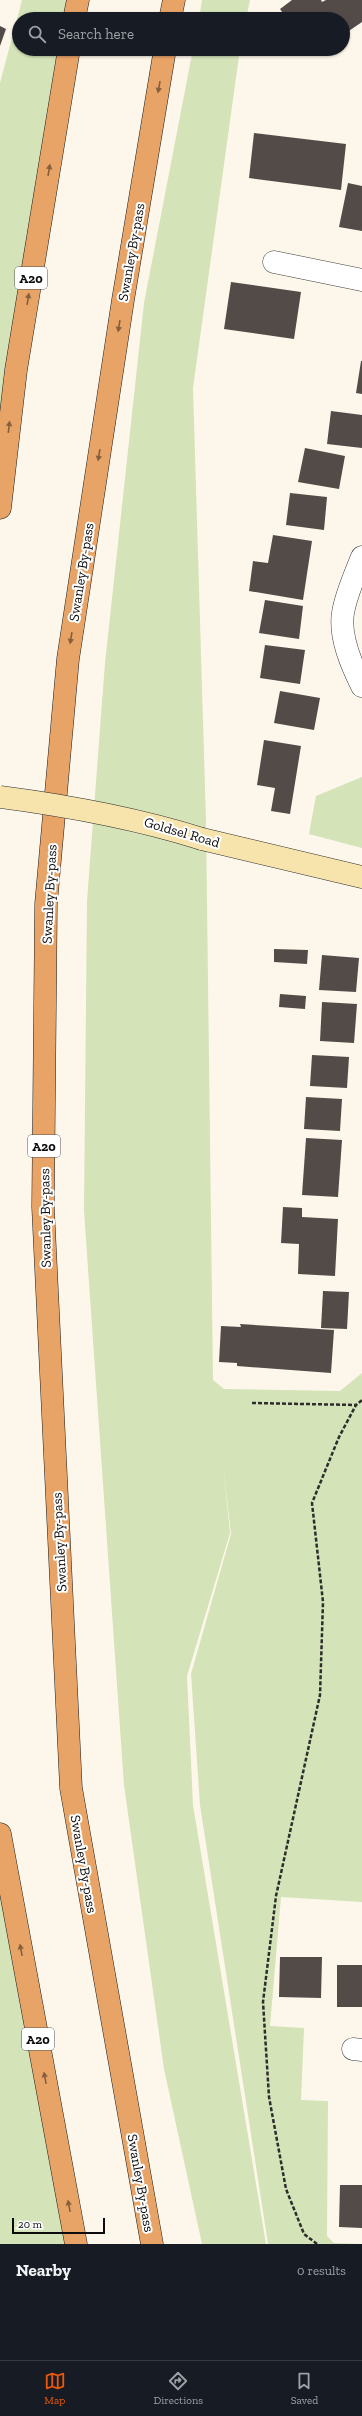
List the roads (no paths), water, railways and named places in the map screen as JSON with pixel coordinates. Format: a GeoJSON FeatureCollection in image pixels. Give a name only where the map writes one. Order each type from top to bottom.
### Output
{"type":"FeatureCollection","features":[{"type":"Feature","properties":{"kind":"highway"},"geometry":{"type":"LineString","coordinates":[[75,12],[78,0]]}},
{"type":"Feature","properties":{"kind":"highway"},"geometry":{"type":"LineString","coordinates":[[171,12],[174,0]]}},
{"type":"Feature","properties":{"kind":"highway","name":"A20"},"geometry":{"type":"LineString","coordinates":[[0,508],[16,370],[68,56]]}},
{"type":"Feature","properties":{"kind":"highway","name":"Swanley By-pass"},"geometry":{"type":"LineString","coordinates":[[152,2244],[71,1788],[43,1199],[46,904],[68,659],[123,300],[164,56]]}},
{"type":"Feature","properties":{"kind":"highway","name":"A20"},"geometry":{"type":"LineString","coordinates":[[0,1834],[76,2244]]}},
{"type":"Feature","properties":{"kind":"main road","name":"Goldsel Road"},"geometry":{"type":"LineString","coordinates":[[0,797],[69,806],[106,813],[202,839],[362,877]]}},
{"type":"Feature","properties":{"kind":"street"},"geometry":{"type":"LineString","coordinates":[[274,262],[362,280]]}},
{"type":"Feature","properties":{"kind":"street"},"geometry":{"type":"LineString","coordinates":[[362,557],[343,614],[345,641],[354,669],[362,686]]}}]}
